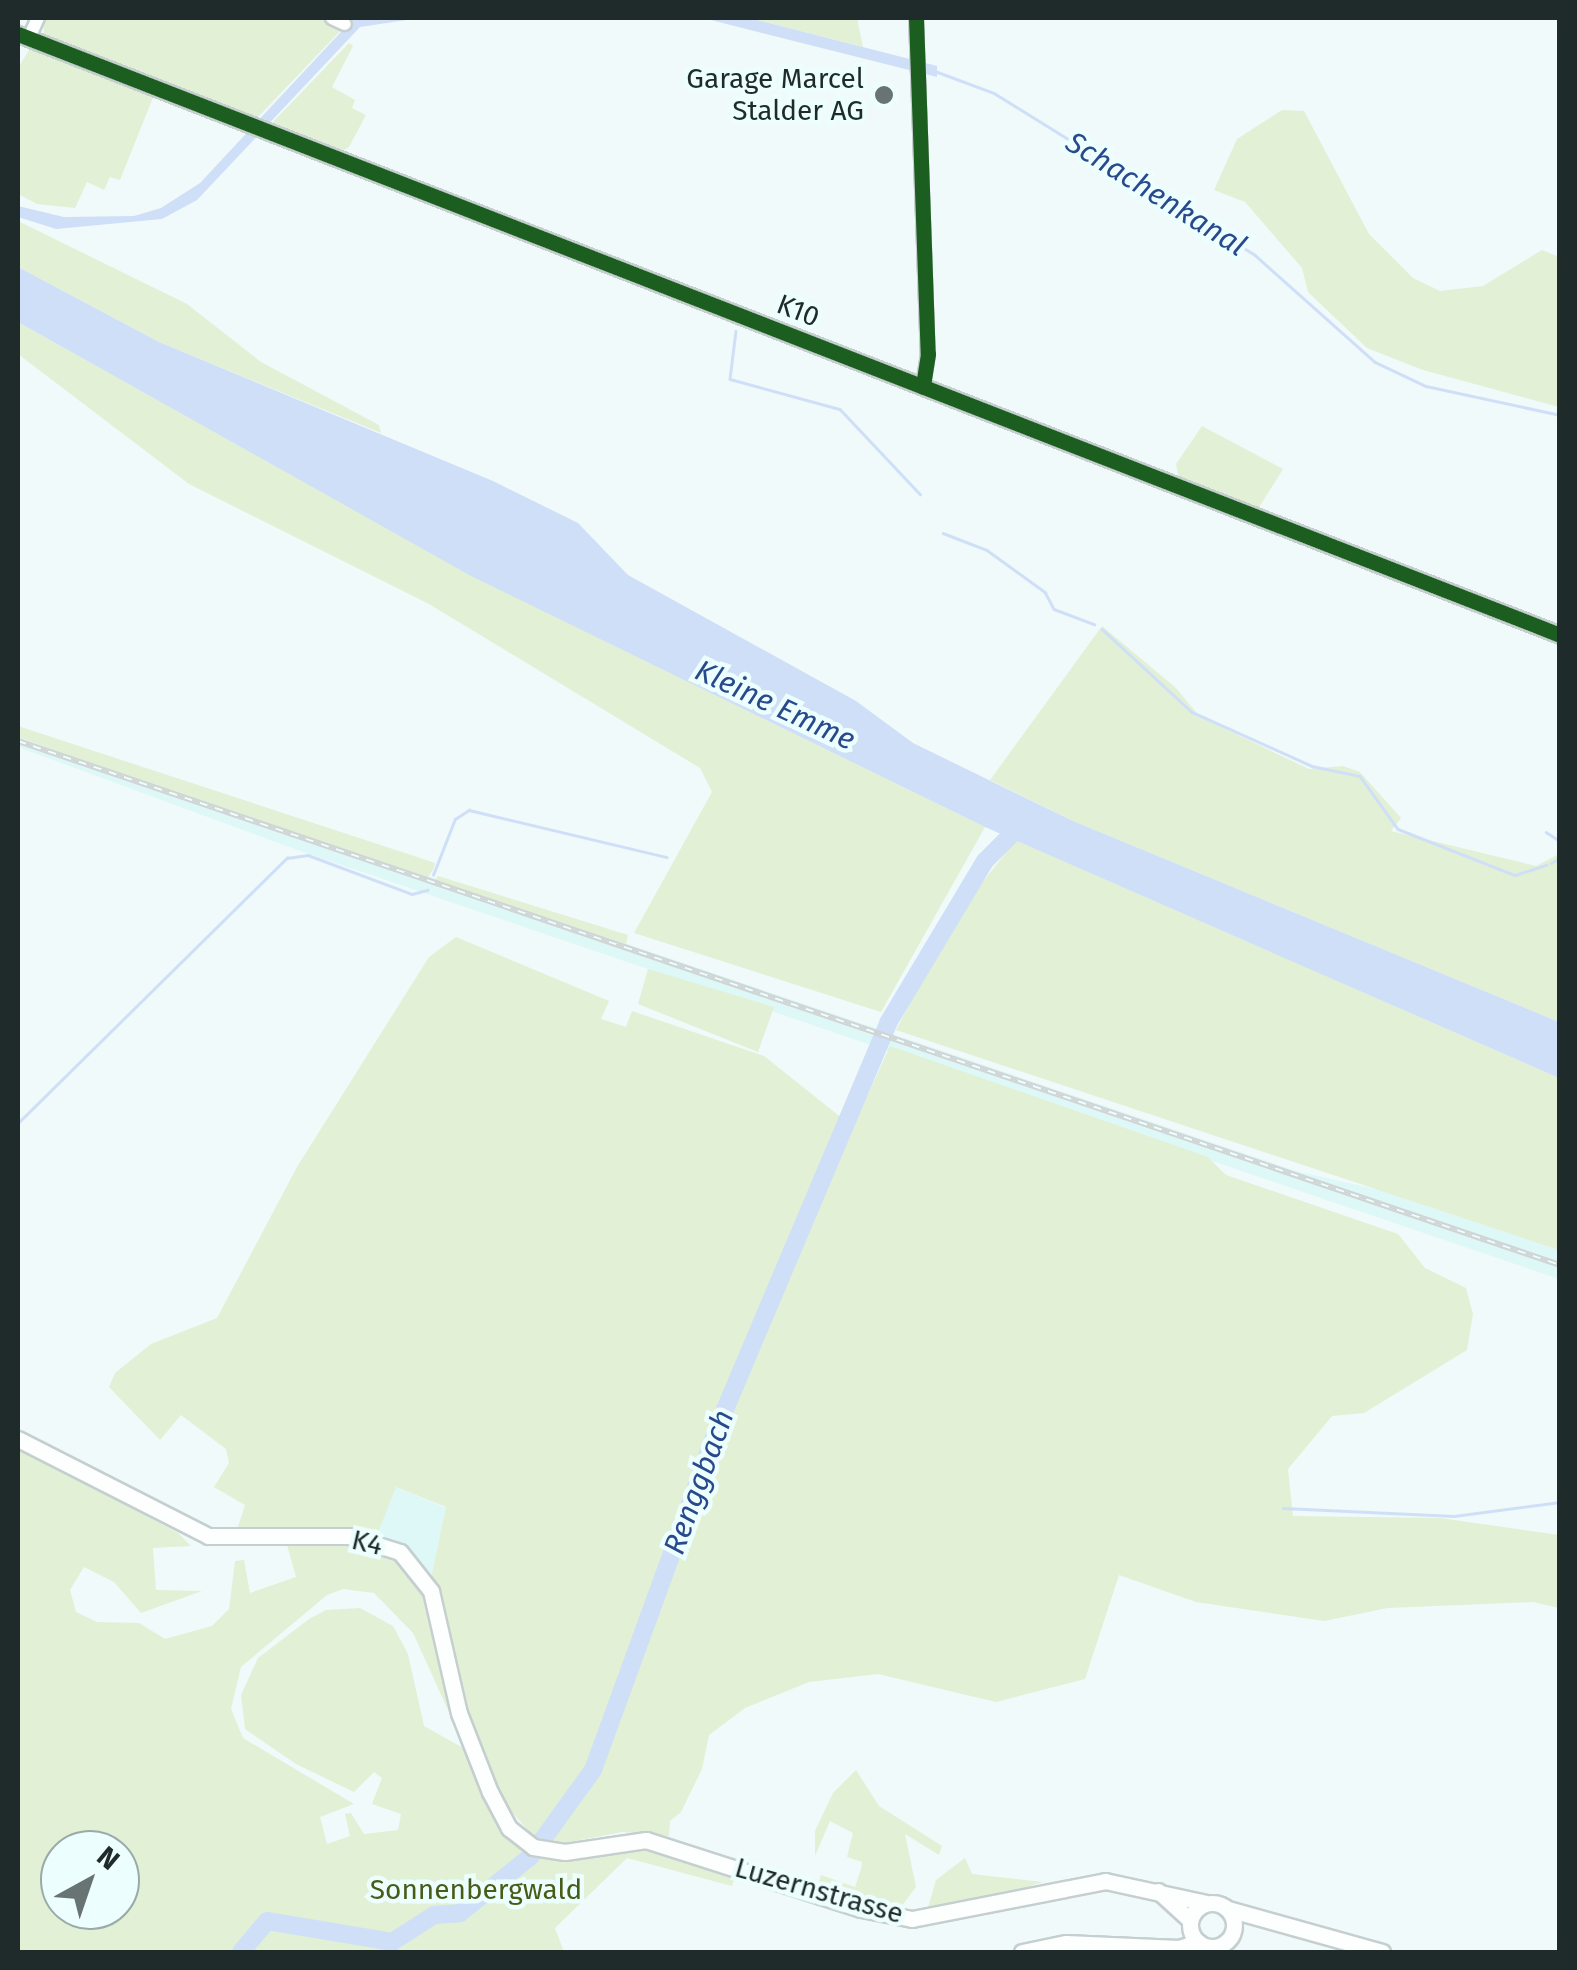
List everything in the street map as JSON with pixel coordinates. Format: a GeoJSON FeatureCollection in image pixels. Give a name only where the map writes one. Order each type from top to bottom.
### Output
{"type":"FeatureCollection","features":[{"type":"Feature","properties":{"kind":"main road","name":"K10"},"geometry":{"type":"LineString","coordinates":[[24,36],[1560,635]]}},
{"type":"Feature","properties":{"kind":"main road","name":"K4"},"geometry":{"type":"LineString","coordinates":[[18,1440],[199,1534],[349,1536],[406,1556],[431,1591],[465,1730],[514,1834],[540,1850]]}},
{"type":"Feature","properties":{"kind":"main road","name":"Luzernstrasse"},"geometry":{"type":"LineString","coordinates":[[540,1850],[565,1852],[646,1840],[912,1919],[1092,1882],[1158,1891],[1206,1904]]}},
{"type":"Feature","properties":{"kind":"main road"},"geometry":{"type":"LineString","coordinates":[[1158,1891],[1190,1923],[1198,1942]]}},
{"type":"Feature","properties":{"kind":"main road"},"geometry":{"type":"LineString","coordinates":[[1167,1948],[1206,1904],[1271,1925],[1305,1928],[1382,1952]]}},
{"type":"Feature","properties":{"kind":"main road"},"geometry":{"type":"LineString","coordinates":[[1228,1909],[1231,1935]]}},
{"type":"Feature","properties":{"kind":"main road"},"geometry":{"type":"LineString","coordinates":[[1022,1952],[1066,1943],[1167,1948],[1198,1942],[1217,1946],[1231,1935],[1271,1925]]}},
{"type":"Feature","properties":{"kind":"street"},"geometry":{"type":"LineString","coordinates":[[24,36],[38,18]]}},
{"type":"Feature","properties":{"kind":"street"},"geometry":{"type":"LineString","coordinates":[[916,18],[928,354],[923,387]]}},
{"type":"Feature","properties":{"kind":"shaded area"},"geometry":{"type":"Polygon","coordinates":[[[18,737],[1296,1171],[1379,1190],[1559,1250],[1559,1279],[292,848],[18,747],[18,737]]]}},
{"type":"Feature","properties":{"kind":"shaded area"},"geometry":{"type":"Polygon","coordinates":[[[395,1487],[446,1508],[431,1578],[411,1551],[377,1535],[395,1487]]]}},
{"type":"Feature","properties":{"kind":"green space"},"geometry":{"type":"Polygon","coordinates":[[[43,18],[327,18],[345,26],[257,118],[44,34],[43,18]]]}},
{"type":"Feature","properties":{"kind":"green space"},"geometry":{"type":"Polygon","coordinates":[[[749,18],[857,18],[863,47],[749,18]]]}},
{"type":"Feature","properties":{"kind":"green space"},"geometry":{"type":"Polygon","coordinates":[[[349,43],[353,46],[332,87],[355,100],[352,108],[366,115],[349,147],[343,151],[272,123],[349,43]]]}},
{"type":"Feature","properties":{"kind":"green space"},"geometry":{"type":"Polygon","coordinates":[[[31,47],[154,95],[120,180],[110,177],[104,190],[87,182],[75,208],[37,204],[18,194],[18,68],[31,47]]]}},
{"type":"Feature","properties":{"kind":"green space"},"geometry":{"type":"Polygon","coordinates":[[[1282,110],[1304,111],[1369,234],[1413,278],[1440,291],[1483,286],[1542,250],[1559,257],[1559,407],[1423,370],[1367,348],[1308,292],[1302,268],[1245,202],[1214,190],[1237,139],[1282,110]]]}},
{"type":"Feature","properties":{"kind":"green space"},"geometry":{"type":"Polygon","coordinates":[[[20,222],[187,304],[261,362],[379,425],[381,433],[159,342],[18,267],[20,222]]]}},
{"type":"Feature","properties":{"kind":"green space"},"geometry":{"type":"Polygon","coordinates":[[[18,322],[472,576],[985,827],[881,1012],[634,933],[712,792],[700,768],[429,604],[189,484],[18,354],[18,322]]]}},
{"type":"Feature","properties":{"kind":"green space"},"geometry":{"type":"Polygon","coordinates":[[[1202,426],[1283,469],[1258,509],[1179,478],[1176,464],[1202,426]]]}},
{"type":"Feature","properties":{"kind":"green space"},"geometry":{"type":"Polygon","coordinates":[[[1102,626],[1176,688],[1200,717],[1309,769],[1343,766],[1360,772],[1401,818],[1391,831],[1536,866],[1559,854],[1559,1022],[1073,821],[990,780],[1102,626]]]}},
{"type":"Feature","properties":{"kind":"green space"},"geometry":{"type":"Polygon","coordinates":[[[18,726],[435,863],[433,870],[428,877],[95,765],[18,737],[18,726]]]}},
{"type":"Feature","properties":{"kind":"green space"},"geometry":{"type":"Polygon","coordinates":[[[1016,840],[1559,1078],[1559,1250],[896,1030],[954,918],[1016,840]]]}},
{"type":"Feature","properties":{"kind":"green space"},"geometry":{"type":"Polygon","coordinates":[[[438,876],[628,935],[626,944],[435,880],[438,876]]]}},
{"type":"Feature","properties":{"kind":"green space"},"geometry":{"type":"Polygon","coordinates":[[[456,937],[609,1001],[601,1019],[626,1027],[632,1011],[764,1056],[853,1127],[890,1046],[1208,1157],[1226,1175],[1398,1234],[1425,1268],[1466,1288],[1473,1314],[1467,1350],[1364,1413],[1332,1416],[1288,1469],[1293,1516],[1440,1518],[1559,1535],[1559,1608],[1533,1602],[1388,1608],[1324,1621],[1196,1602],[1119,1575],[1085,1679],[996,1702],[878,1674],[809,1682],[745,1708],[709,1735],[702,1769],[681,1812],[670,1821],[669,1836],[622,1832],[559,1844],[534,1837],[498,1796],[471,1734],[431,1578],[446,1507],[396,1487],[377,1535],[236,1533],[245,1505],[214,1487],[229,1463],[226,1449],[181,1415],[160,1440],[109,1387],[115,1373],[151,1344],[217,1318],[297,1167],[429,957],[456,937]]]}},
{"type":"Feature","properties":{"kind":"green space"},"geometry":{"type":"Polygon","coordinates":[[[648,969],[774,1007],[758,1052],[638,1004],[648,969]]]}},
{"type":"Feature","properties":{"kind":"green space","name":"Sonnenbergwald"},"geometry":{"type":"Polygon","coordinates":[[[18,1446],[178,1533],[191,1546],[153,1548],[156,1590],[202,1591],[141,1613],[114,1582],[84,1567],[70,1590],[76,1612],[97,1622],[139,1623],[165,1639],[212,1626],[229,1609],[235,1561],[244,1560],[250,1593],[296,1577],[287,1545],[355,1543],[394,1555],[424,1590],[456,1720],[453,1721],[413,1633],[374,1593],[343,1589],[327,1595],[241,1667],[231,1709],[243,1738],[354,1804],[320,1817],[327,1844],[350,1836],[345,1814],[351,1813],[364,1834],[398,1830],[401,1814],[372,1804],[382,1778],[374,1772],[354,1792],[296,1764],[245,1729],[241,1695],[258,1658],[309,1619],[326,1610],[360,1608],[393,1626],[408,1654],[424,1726],[465,1749],[500,1831],[523,1850],[551,1859],[634,1845],[735,1876],[732,1886],[627,1858],[555,1928],[564,1952],[18,1952],[18,1446]]]}},
{"type":"Feature","properties":{"kind":"green space"},"geometry":{"type":"Polygon","coordinates":[[[856,1770],[879,1806],[942,1846],[939,1855],[905,1834],[916,1887],[898,1911],[818,1885],[821,1875],[855,1887],[861,1869],[862,1862],[847,1857],[853,1833],[830,1821],[815,1856],[815,1831],[833,1793],[856,1770]]]}},
{"type":"Feature","properties":{"kind":"green space"},"geometry":{"type":"Polygon","coordinates":[[[965,1858],[972,1874],[1043,1882],[959,1908],[928,1908],[936,1880],[965,1858]]]}},
{"type":"Feature","properties":{"kind":"water"},"geometry":{"type":"Polygon","coordinates":[[[420,18],[360,27],[197,200],[162,219],[56,229],[18,217],[18,206],[64,217],[134,216],[161,208],[200,183],[353,19],[420,18]]]}},
{"type":"Feature","properties":{"kind":"water"},"geometry":{"type":"Polygon","coordinates":[[[703,18],[749,18],[937,66],[937,77],[703,18]]]}},
{"type":"Feature","properties":{"kind":"water","name":"Kleine Emme"},"geometry":{"type":"Polygon","coordinates":[[[18,267],[159,342],[493,481],[578,523],[628,575],[856,701],[913,743],[1073,821],[1559,1022],[1559,1078],[985,827],[471,576],[18,322],[18,267]]]}},
{"type":"Feature","properties":{"kind":"waterway","name":"Schachenkanal"},"geometry":{"type":"LineString","coordinates":[[935,71],[994,93],[1255,255],[1375,362],[1426,386],[1560,415]]}},
{"type":"Feature","properties":{"kind":"waterway"},"geometry":{"type":"LineString","coordinates":[[736,331],[730,379],[840,409],[920,494]]}},
{"type":"Feature","properties":{"kind":"waterway"},"geometry":{"type":"LineString","coordinates":[[943,533],[987,550],[1045,592],[1054,609],[1094,624]]}},
{"type":"Feature","properties":{"kind":"waterway"},"geometry":{"type":"LineString","coordinates":[[1102,629],[1192,712],[1312,766],[1360,776],[1398,829],[1515,875],[1546,865]]}},
{"type":"Feature","properties":{"kind":"waterway"},"geometry":{"type":"LineString","coordinates":[[433,875],[455,819],[469,810],[666,857]]}},
{"type":"Feature","properties":{"kind":"waterway","name":"Renggbach"},"geometry":{"type":"LineString","coordinates":[[241,1952],[267,1921],[392,1942],[434,1915],[460,1913],[530,1857],[593,1770],[721,1419],[888,1023],[985,861],[1025,821]]}},
{"type":"Feature","properties":{"kind":"waterway"},"geometry":{"type":"LineString","coordinates":[[1546,832],[1560,841]]}},
{"type":"Feature","properties":{"kind":"waterway"},"geometry":{"type":"LineString","coordinates":[[18,1123],[287,858],[308,855],[412,894],[427,890]]}},
{"type":"Feature","properties":{"kind":"waterway"},"geometry":{"type":"LineString","coordinates":[[1551,863],[1560,858]]}},
{"type":"Feature","properties":{"kind":"waterway"},"geometry":{"type":"LineString","coordinates":[[1283,1508],[1454,1516],[1560,1502]]}},
{"type":"Feature","properties":{"kind":"railway"},"geometry":{"type":"LineString","coordinates":[[18,741],[1560,1265]]}},
{"type":"Feature","properties":{"kind":"cycle path"},"geometry":{"type":"LineString","coordinates":[[916,18],[928,354],[923,387]]}},
{"type":"Feature","properties":{"kind":"cycle path"},"geometry":{"type":"LineString","coordinates":[[18,34],[1560,635]]}},
{"type":"Feature","properties":{"kind":"place","name":"Garage Marcel Stalder AG"},"geometry":{"type":"Point","coordinates":[884,95]}}]}
